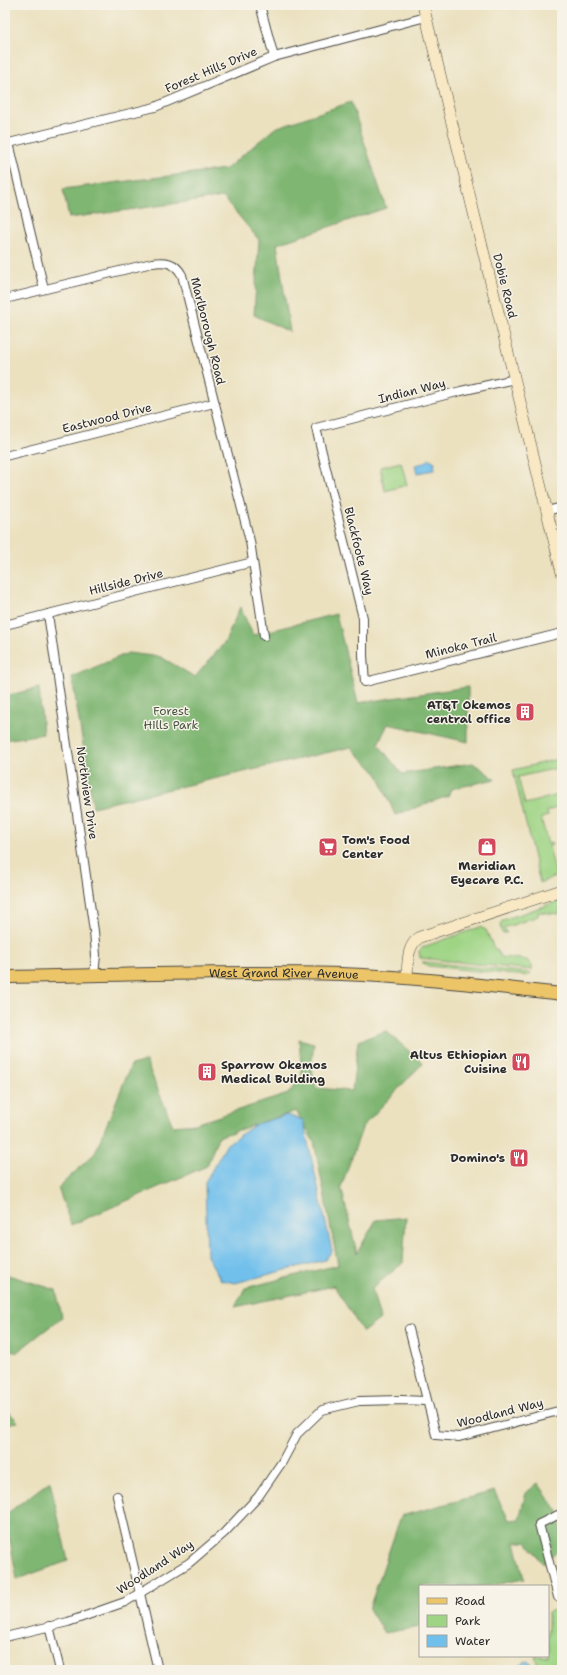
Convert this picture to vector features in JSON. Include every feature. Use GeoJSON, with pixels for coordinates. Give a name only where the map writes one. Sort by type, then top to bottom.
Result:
{"type":"FeatureCollection","features":[{"type":"Feature","properties":{"kind":"main road","name":"West Grand River Avenue"},"geometry":{"type":"LineString","coordinates":[[5,977],[223,972],[343,974],[407,978],[562,994]]}},
{"type":"Feature","properties":{"kind":"street"},"geometry":{"type":"LineString","coordinates":[[260,5],[274,57]]}},
{"type":"Feature","properties":{"kind":"street","name":"Dobie Road"},"geometry":{"type":"LineString","coordinates":[[423,5],[562,573]]}},
{"type":"Feature","properties":{"kind":"street","name":"Forest Hills Drive"},"geometry":{"type":"LineString","coordinates":[[7,144],[155,107],[274,57],[426,17]]}},
{"type":"Feature","properties":{"kind":"street"},"geometry":{"type":"LineString","coordinates":[[5,299],[44,289],[7,144]]}},
{"type":"Feature","properties":{"kind":"street","name":"Marlborough Road"},"geometry":{"type":"LineString","coordinates":[[44,289],[164,261],[176,267],[182,275],[250,541],[264,636]]}},
{"type":"Feature","properties":{"kind":"street","name":"Indian Way"},"geometry":{"type":"LineString","coordinates":[[316,428],[461,391],[515,379]]}},
{"type":"Feature","properties":{"kind":"street","name":"Eastwood Drive"},"geometry":{"type":"LineString","coordinates":[[5,456],[214,403]]}},
{"type":"Feature","properties":{"kind":"street","name":"Blackfoote Way"},"geometry":{"type":"LineString","coordinates":[[316,428],[363,618],[365,682]]}},
{"type":"Feature","properties":{"kind":"street"},"geometry":{"type":"LineString","coordinates":[[547,511],[562,507]]}},
{"type":"Feature","properties":{"kind":"street","name":"Hillside Drive"},"geometry":{"type":"LineString","coordinates":[[5,625],[253,562]]}},
{"type":"Feature","properties":{"kind":"street","name":"Northview Drive"},"geometry":{"type":"LineString","coordinates":[[48,614],[95,937],[96,955],[94,975]]}},
{"type":"Feature","properties":{"kind":"street","name":"Minoka Trail"},"geometry":{"type":"LineString","coordinates":[[365,682],[562,633]]}},
{"type":"Feature","properties":{"kind":"street"},"geometry":{"type":"LineString","coordinates":[[407,978],[411,947],[420,937],[562,890]]}},
{"type":"Feature","properties":{"kind":"street"},"geometry":{"type":"LineString","coordinates":[[409,1329],[426,1402]]}},
{"type":"Feature","properties":{"kind":"street","name":"Woodland Way"},"geometry":{"type":"LineString","coordinates":[[5,1637],[49,1626],[126,1602],[189,1563],[224,1533],[258,1497],[282,1462],[297,1434],[322,1410],[359,1401],[402,1400],[426,1402],[436,1435],[459,1437],[562,1410]]}},
{"type":"Feature","properties":{"kind":"street"},"geometry":{"type":"LineString","coordinates":[[116,1496],[158,1670]]}},
{"type":"Feature","properties":{"kind":"street"},"geometry":{"type":"LineString","coordinates":[[558,1597],[539,1524],[562,1513]]}},
{"type":"Feature","properties":{"kind":"street"},"geometry":{"type":"LineString","coordinates":[[49,1626],[60,1670]]}},
{"type":"Feature","properties":{"kind":"green space"},"geometry":{"type":"Polygon","coordinates":[[[351,102],[386,208],[277,244],[290,332],[254,315],[259,240],[223,197],[69,218],[63,189],[226,169],[275,128],[351,102]]]}},
{"type":"Feature","properties":{"kind":"green space"},"geometry":{"type":"Polygon","coordinates":[[[401,462],[407,485],[385,491],[380,467],[401,462]]]}},
{"type":"Feature","properties":{"kind":"green space","name":"Forest Hills Park"},"geometry":{"type":"Polygon","coordinates":[[[240,607],[253,635],[336,614],[358,703],[468,687],[468,742],[388,724],[378,744],[402,774],[473,763],[495,779],[451,789],[448,796],[395,815],[378,775],[351,747],[93,807],[72,677],[128,653],[161,657],[195,677],[225,642],[240,607]]]}},
{"type":"Feature","properties":{"kind":"green space"},"geometry":{"type":"Polygon","coordinates":[[[39,688],[43,734],[5,740],[5,696],[39,688]]]}},
{"type":"Feature","properties":{"kind":"green space"},"geometry":{"type":"Polygon","coordinates":[[[562,758],[562,767],[518,777],[525,804],[562,794],[562,806],[547,811],[548,816],[541,818],[548,844],[551,843],[552,845],[549,846],[556,876],[540,883],[513,770],[562,758]]]}},
{"type":"Feature","properties":{"kind":"green space"},"geometry":{"type":"Polygon","coordinates":[[[562,900],[562,908],[560,908],[559,914],[538,912],[538,916],[504,928],[507,933],[502,933],[500,925],[503,920],[562,900]]]}},
{"type":"Feature","properties":{"kind":"green space"},"geometry":{"type":"Polygon","coordinates":[[[480,927],[486,930],[493,946],[501,957],[527,960],[532,966],[532,970],[420,958],[419,951],[423,947],[480,927]]]}},
{"type":"Feature","properties":{"kind":"green space"},"geometry":{"type":"Polygon","coordinates":[[[422,962],[531,973],[527,976],[428,966],[422,962]]]}},
{"type":"Feature","properties":{"kind":"green space"},"geometry":{"type":"Polygon","coordinates":[[[386,1031],[423,1063],[363,1126],[341,1187],[357,1253],[376,1220],[406,1217],[403,1263],[372,1288],[380,1319],[363,1332],[334,1286],[235,1307],[245,1288],[338,1265],[314,1142],[296,1111],[218,1137],[207,1166],[71,1225],[58,1188],[95,1153],[131,1065],[146,1061],[173,1126],[195,1124],[288,1094],[302,1076],[299,1039],[314,1043],[311,1067],[316,1088],[352,1091],[358,1041],[386,1031]]]}},
{"type":"Feature","properties":{"kind":"green space"},"geometry":{"type":"Polygon","coordinates":[[[5,1274],[56,1290],[62,1317],[16,1353],[5,1344],[5,1274]]]}},
{"type":"Feature","properties":{"kind":"green space"},"geometry":{"type":"Polygon","coordinates":[[[5,1407],[18,1422],[5,1424],[5,1407]]]}},
{"type":"Feature","properties":{"kind":"green space"},"geometry":{"type":"Polygon","coordinates":[[[50,1481],[68,1561],[17,1579],[5,1515],[50,1481]]]}},
{"type":"Feature","properties":{"kind":"green space"},"geometry":{"type":"Polygon","coordinates":[[[538,1483],[560,1514],[561,1547],[543,1564],[527,1542],[515,1542],[524,1579],[494,1585],[419,1585],[419,1627],[384,1633],[369,1609],[401,1516],[494,1491],[509,1520],[519,1519],[526,1493],[538,1483]]]}},
{"type":"Feature","properties":{"kind":"green space"},"geometry":{"type":"Polygon","coordinates":[[[562,1608],[562,1670],[539,1670],[535,1657],[549,1657],[549,1612],[562,1608]]]}},
{"type":"Feature","properties":{"kind":"water"},"geometry":{"type":"Polygon","coordinates":[[[430,459],[435,462],[434,470],[417,473],[415,465],[424,463],[430,459]]]}},
{"type":"Feature","properties":{"kind":"water"},"geometry":{"type":"Polygon","coordinates":[[[287,1115],[303,1120],[332,1251],[325,1260],[235,1283],[221,1280],[207,1256],[205,1182],[227,1144],[256,1124],[287,1115]]]}},
{"type":"Feature","properties":{"kind":"water"},"geometry":{"type":"Polygon","coordinates":[[[526,1661],[529,1662],[534,1670],[518,1670],[518,1665],[526,1661]]]}},
{"type":"Feature","properties":{"kind":"place","name":"AT&T Okemos central office"},"geometry":{"type":"Point","coordinates":[525,712]}},
{"type":"Feature","properties":{"kind":"place","name":"Tom's Food Center"},"geometry":{"type":"Point","coordinates":[328,847]}},
{"type":"Feature","properties":{"kind":"place","name":"Meridian Eyecare P.C."},"geometry":{"type":"Point","coordinates":[487,847]}},
{"type":"Feature","properties":{"kind":"place","name":"Altus Ethiopian Cuisine"},"geometry":{"type":"Point","coordinates":[521,1062]}},
{"type":"Feature","properties":{"kind":"place","name":"Sparrow Okemos Medical Building"},"geometry":{"type":"Point","coordinates":[207,1072]}},
{"type":"Feature","properties":{"kind":"place","name":"Domino's"},"geometry":{"type":"Point","coordinates":[519,1158]}}]}
